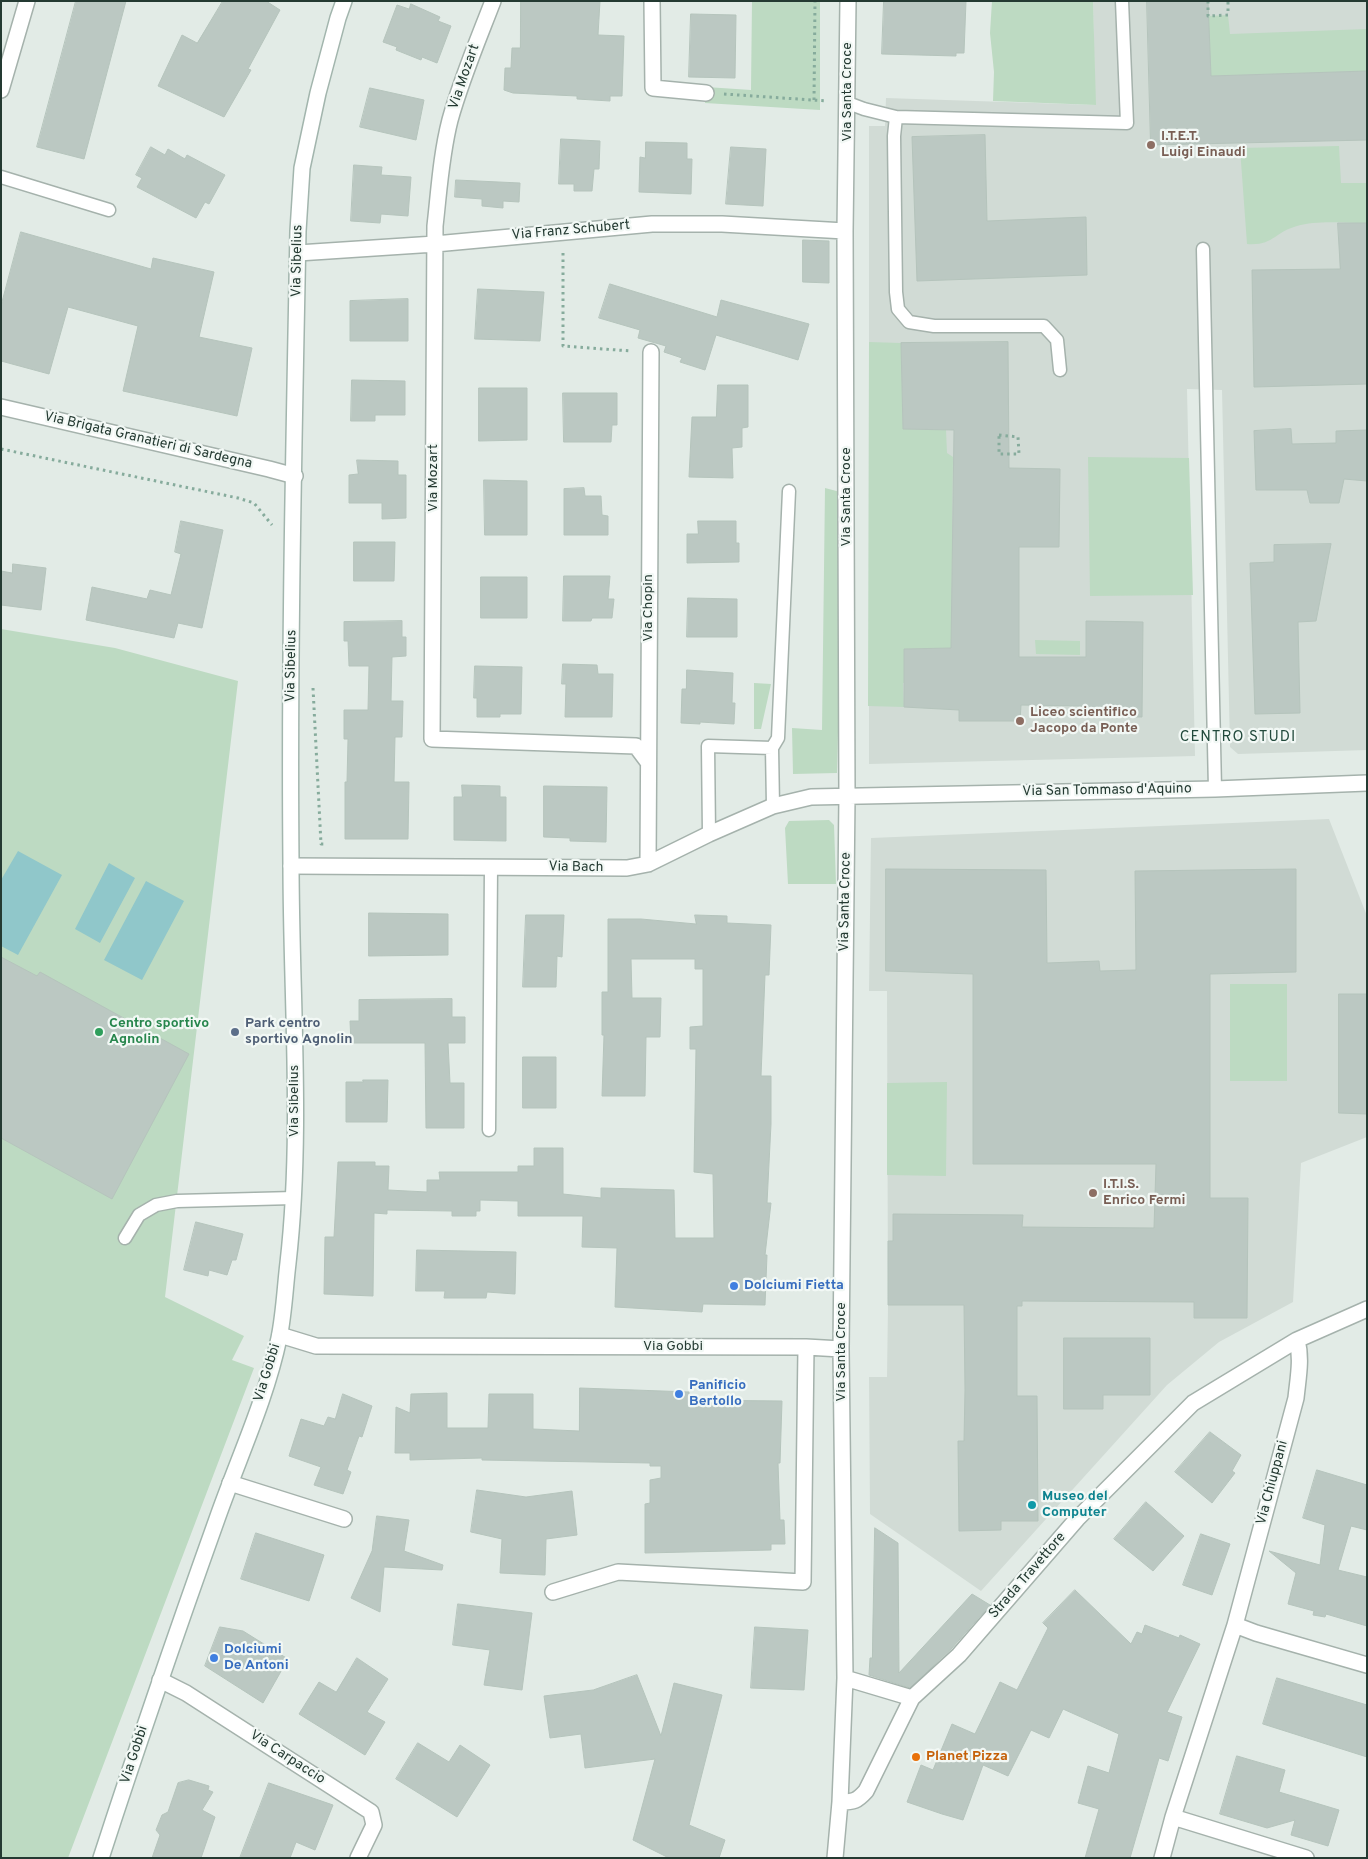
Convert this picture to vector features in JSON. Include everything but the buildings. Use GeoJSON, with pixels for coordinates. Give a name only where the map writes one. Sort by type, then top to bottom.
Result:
{"type":"FeatureCollection","features":[{"type":"Feature","properties":{"kind":"street"},"geometry":{"type":"LineString","coordinates":[[1,90],[27,1]]}},
{"type":"Feature","properties":{"kind":"street","name":"Via Sibelius"},"geometry":{"type":"LineString","coordinates":[[280,1335],[294,1198],[295,1075],[290,866],[291,681],[298,253],[302,168],[318,93],[344,1]]}},
{"type":"Feature","properties":{"kind":"street","name":"Via Mozart"},"geometry":{"type":"LineString","coordinates":[[494,1],[450,120],[435,226],[432,739],[636,746],[648,762]]}},
{"type":"Feature","properties":{"kind":"street"},"geometry":{"type":"LineString","coordinates":[[652,1],[653,88],[706,93]]}},
{"type":"Feature","properties":{"kind":"street","name":"Via Santa Croce"},"geometry":{"type":"LineString","coordinates":[[835,1858],[840,1802],[845,1678],[841,1349],[847,796],[846,231],[848,1]]}},
{"type":"Feature","properties":{"kind":"street","name":"Via Franz Schubert"},"geometry":{"type":"LineString","coordinates":[[298,253],[435,244],[652,224],[714,224],[846,231]]}},
{"type":"Feature","properties":{"kind":"street","name":"Via Chopin"},"geometry":{"type":"LineString","coordinates":[[648,864],[651,352]]}},
{"type":"Feature","properties":{"kind":"street","name":"Via Brigata Granatieri di Sardegna"},"geometry":{"type":"LineString","coordinates":[[1,407],[295,476]]}},
{"type":"Feature","properties":{"kind":"street","name":"Via San Tommaso d'Aquino"},"geometry":{"type":"LineString","coordinates":[[847,796],[1215,789],[1367,783]]}},
{"type":"Feature","properties":{"kind":"street","name":"Via Bach"},"geometry":{"type":"LineString","coordinates":[[290,866],[627,868],[648,864],[709,834],[773,806],[811,797],[847,796]]}},
{"type":"Feature","properties":{"kind":"street","name":"Strada Travettore"},"geometry":{"type":"LineString","coordinates":[[840,1802],[853,1802],[866,1791],[912,1698],[960,1655],[1077,1519],[1193,1402],[1297,1340],[1367,1309]]}},
{"type":"Feature","properties":{"kind":"street","name":"Via Gobbi"},"geometry":{"type":"LineString","coordinates":[[101,1858],[160,1680],[266,1388],[280,1335],[316,1346],[806,1347],[841,1349]]}},
{"type":"Feature","properties":{"kind":"street","name":"Via Chiuppani"},"geometry":{"type":"LineString","coordinates":[[1162,1858],[1235,1625],[1296,1398],[1300,1366],[1300,1350],[1297,1340]]}},
{"type":"Feature","properties":{"kind":"street"},"geometry":{"type":"LineString","coordinates":[[553,1592],[618,1572],[803,1582],[806,1347]]}},
{"type":"Feature","properties":{"kind":"street"},"geometry":{"type":"LineString","coordinates":[[230,1483],[344,1519]]}},
{"type":"Feature","properties":{"kind":"street"},"geometry":{"type":"LineString","coordinates":[[1235,1625],[1256,1634],[1367,1665]]}},
{"type":"Feature","properties":{"kind":"street"},"geometry":{"type":"LineString","coordinates":[[845,1678],[912,1698]]}},
{"type":"Feature","properties":{"kind":"street","name":"Via Carpaccio"},"geometry":{"type":"LineString","coordinates":[[160,1680],[186,1693],[370,1812],[374,1825],[358,1858]]}},
{"type":"Feature","properties":{"kind":"street"},"geometry":{"type":"LineString","coordinates":[[1173,1818],[1306,1858]]}},
{"type":"Feature","properties":{"kind":"lane"},"geometry":{"type":"LineString","coordinates":[[848,103],[896,117],[1127,123],[1122,1]]}},
{"type":"Feature","properties":{"kind":"lane"},"geometry":{"type":"LineString","coordinates":[[896,117],[894,136],[896,292],[898,309],[909,322],[934,326],[1044,326],[1057,340],[1060,370]]}},
{"type":"Feature","properties":{"kind":"lane"},"geometry":{"type":"LineString","coordinates":[[1,177],[109,210]]}},
{"type":"Feature","properties":{"kind":"lane"},"geometry":{"type":"LineString","coordinates":[[1203,249],[1215,789]]}},
{"type":"Feature","properties":{"kind":"lane"},"geometry":{"type":"LineString","coordinates":[[773,806],[772,748],[778,738],[790,491]]}},
{"type":"Feature","properties":{"kind":"lane"},"geometry":{"type":"LineString","coordinates":[[709,834],[708,746],[772,748]]}},
{"type":"Feature","properties":{"kind":"lane"},"geometry":{"type":"LineString","coordinates":[[489,1130],[491,867]]}},
{"type":"Feature","properties":{"kind":"lane"},"geometry":{"type":"LineString","coordinates":[[125,1238],[139,1215],[156,1205],[177,1201],[294,1198]]}},
{"type":"Feature","properties":{"kind":"path"},"geometry":{"type":"LineString","coordinates":[[814,100],[815,1]]}},
{"type":"Feature","properties":{"kind":"path"},"geometry":{"type":"LineString","coordinates":[[1208,1],[1208,16],[1228,15],[1228,1]]}},
{"type":"Feature","properties":{"kind":"path"},"geometry":{"type":"LineString","coordinates":[[706,93],[828,101]]}},
{"type":"Feature","properties":{"kind":"path"},"geometry":{"type":"LineString","coordinates":[[563,232],[563,346],[651,352]]}},
{"type":"Feature","properties":{"kind":"path"},"geometry":{"type":"LineString","coordinates":[[999,436],[1018,436],[1019,454],[999,454],[999,436]]}},
{"type":"Feature","properties":{"kind":"path"},"geometry":{"type":"LineString","coordinates":[[1,449],[254,503],[274,528]]}},
{"type":"Feature","properties":{"kind":"path"},"geometry":{"type":"LineString","coordinates":[[291,681],[312,682],[321,844],[331,844]]}},
{"type":"Feature","properties":{"kind":"shaded area"},"geometry":{"type":"Polygon","coordinates":[[[1093,1],[1367,1],[1367,750],[1238,754],[1230,747],[1222,390],[1187,389],[1195,756],[869,764],[869,126],[885,126],[886,98],[1095,105],[1093,1]]]}},
{"type":"Feature","properties":{"kind":"shaded area","name":"I.T.I.S. Enrico Fermi"},"geometry":{"type":"Polygon","coordinates":[[[1329,819],[1367,916],[1367,1137],[1301,1163],[1293,1302],[1219,1342],[1167,1385],[981,1591],[870,1514],[869,1377],[887,1377],[888,1305],[887,991],[869,991],[871,838],[1329,819]]]}},
{"type":"Feature","properties":{"kind":"green space"},"geometry":{"type":"Polygon","coordinates":[[[752,1],[820,1],[820,110],[705,103],[706,87],[751,90],[752,1]]]}},
{"type":"Feature","properties":{"kind":"green space"},"geometry":{"type":"Polygon","coordinates":[[[992,1],[1093,1],[1096,105],[993,101],[994,72],[990,33],[992,1]]]}},
{"type":"Feature","properties":{"kind":"green space"},"geometry":{"type":"Polygon","coordinates":[[[1228,15],[1230,34],[1367,29],[1367,71],[1211,76],[1208,16],[1228,15]]]}},
{"type":"Feature","properties":{"kind":"green space"},"geometry":{"type":"Polygon","coordinates":[[[1339,146],[1341,183],[1367,183],[1367,223],[1322,222],[1305,224],[1289,229],[1269,241],[1247,244],[1240,148],[1339,146]]]}},
{"type":"Feature","properties":{"kind":"green space"},"geometry":{"type":"Polygon","coordinates":[[[869,342],[901,343],[903,429],[946,430],[947,453],[953,457],[952,544],[957,544],[957,559],[952,559],[951,648],[904,649],[904,674],[910,683],[903,683],[904,707],[868,706],[869,342]]]}},
{"type":"Feature","properties":{"kind":"green space"},"geometry":{"type":"Polygon","coordinates":[[[1088,457],[1189,458],[1193,595],[1090,596],[1088,457]]]}},
{"type":"Feature","properties":{"kind":"green space"},"geometry":{"type":"Polygon","coordinates":[[[825,488],[844,493],[837,773],[793,774],[792,728],[822,730],[825,488]]]}},
{"type":"Feature","properties":{"kind":"green space","name":"Centro sportivo Agnolin"},"geometry":{"type":"Polygon","coordinates":[[[1,629],[115,648],[238,681],[165,1297],[244,1336],[232,1360],[254,1368],[68,1858],[1,1858],[1,629]]]}},
{"type":"Feature","properties":{"kind":"green space"},"geometry":{"type":"Polygon","coordinates":[[[1035,640],[1080,641],[1080,655],[1036,654],[1035,640]]]}},
{"type":"Feature","properties":{"kind":"green space"},"geometry":{"type":"Polygon","coordinates":[[[754,683],[771,684],[761,729],[754,729],[754,683]]]}},
{"type":"Feature","properties":{"kind":"green space"},"geometry":{"type":"Polygon","coordinates":[[[829,820],[834,825],[836,884],[788,884],[785,828],[789,821],[829,820]]]}},
{"type":"Feature","properties":{"kind":"green space"},"geometry":{"type":"Polygon","coordinates":[[[1230,984],[1287,984],[1287,1081],[1230,1081],[1230,984]]]}},
{"type":"Feature","properties":{"kind":"green space"},"geometry":{"type":"Polygon","coordinates":[[[947,1082],[946,1176],[887,1175],[887,1083],[947,1082]]]}},
{"type":"Feature","properties":{"kind":"water"},"geometry":{"type":"Polygon","coordinates":[[[18,851],[62,875],[18,955],[1,946],[1,880],[18,851]]]}},
{"type":"Feature","properties":{"kind":"water"},"geometry":{"type":"Polygon","coordinates":[[[109,863],[135,878],[100,943],[75,929],[109,863]]]}},
{"type":"Feature","properties":{"kind":"water"},"geometry":{"type":"Polygon","coordinates":[[[146,881],[184,901],[142,980],[104,960],[146,881]]]}},
{"type":"Feature","properties":{"kind":"place","name":"I.T.E.T. Luigi Einaudi"},"geometry":{"type":"Point","coordinates":[1151,145]}},
{"type":"Feature","properties":{"kind":"place","name":"Liceo scientifico Jacopo da Ponte"},"geometry":{"type":"Point","coordinates":[1020,721]}},
{"type":"Feature","properties":{"kind":"place","name":"Centro sportivo Agnolin"},"geometry":{"type":"Point","coordinates":[99,1032]}},
{"type":"Feature","properties":{"kind":"place","name":"Park centro sportivo Agnolin"},"geometry":{"type":"Point","coordinates":[235,1032]}},
{"type":"Feature","properties":{"kind":"place","name":"I.T.I.S. Enrico Fermi"},"geometry":{"type":"Point","coordinates":[1093,1193]}},
{"type":"Feature","properties":{"kind":"place","name":"Dolciumi Fietta"},"geometry":{"type":"Point","coordinates":[734,1286]}},
{"type":"Feature","properties":{"kind":"place","name":"Panificio Bertollo"},"geometry":{"type":"Point","coordinates":[679,1394]}},
{"type":"Feature","properties":{"kind":"place","name":"Museo del Computer"},"geometry":{"type":"Point","coordinates":[1032,1505]}},
{"type":"Feature","properties":{"kind":"place","name":"Dolciumi De Antoni"},"geometry":{"type":"Point","coordinates":[214,1658]}},
{"type":"Feature","properties":{"kind":"place","name":"Planet Pizza"},"geometry":{"type":"Point","coordinates":[916,1757]}},
{"type":"Feature","properties":{"kind":"district","name":"CENTRO STUDI"},"geometry":{"type":"Point","coordinates":[1238,738]}}]}
